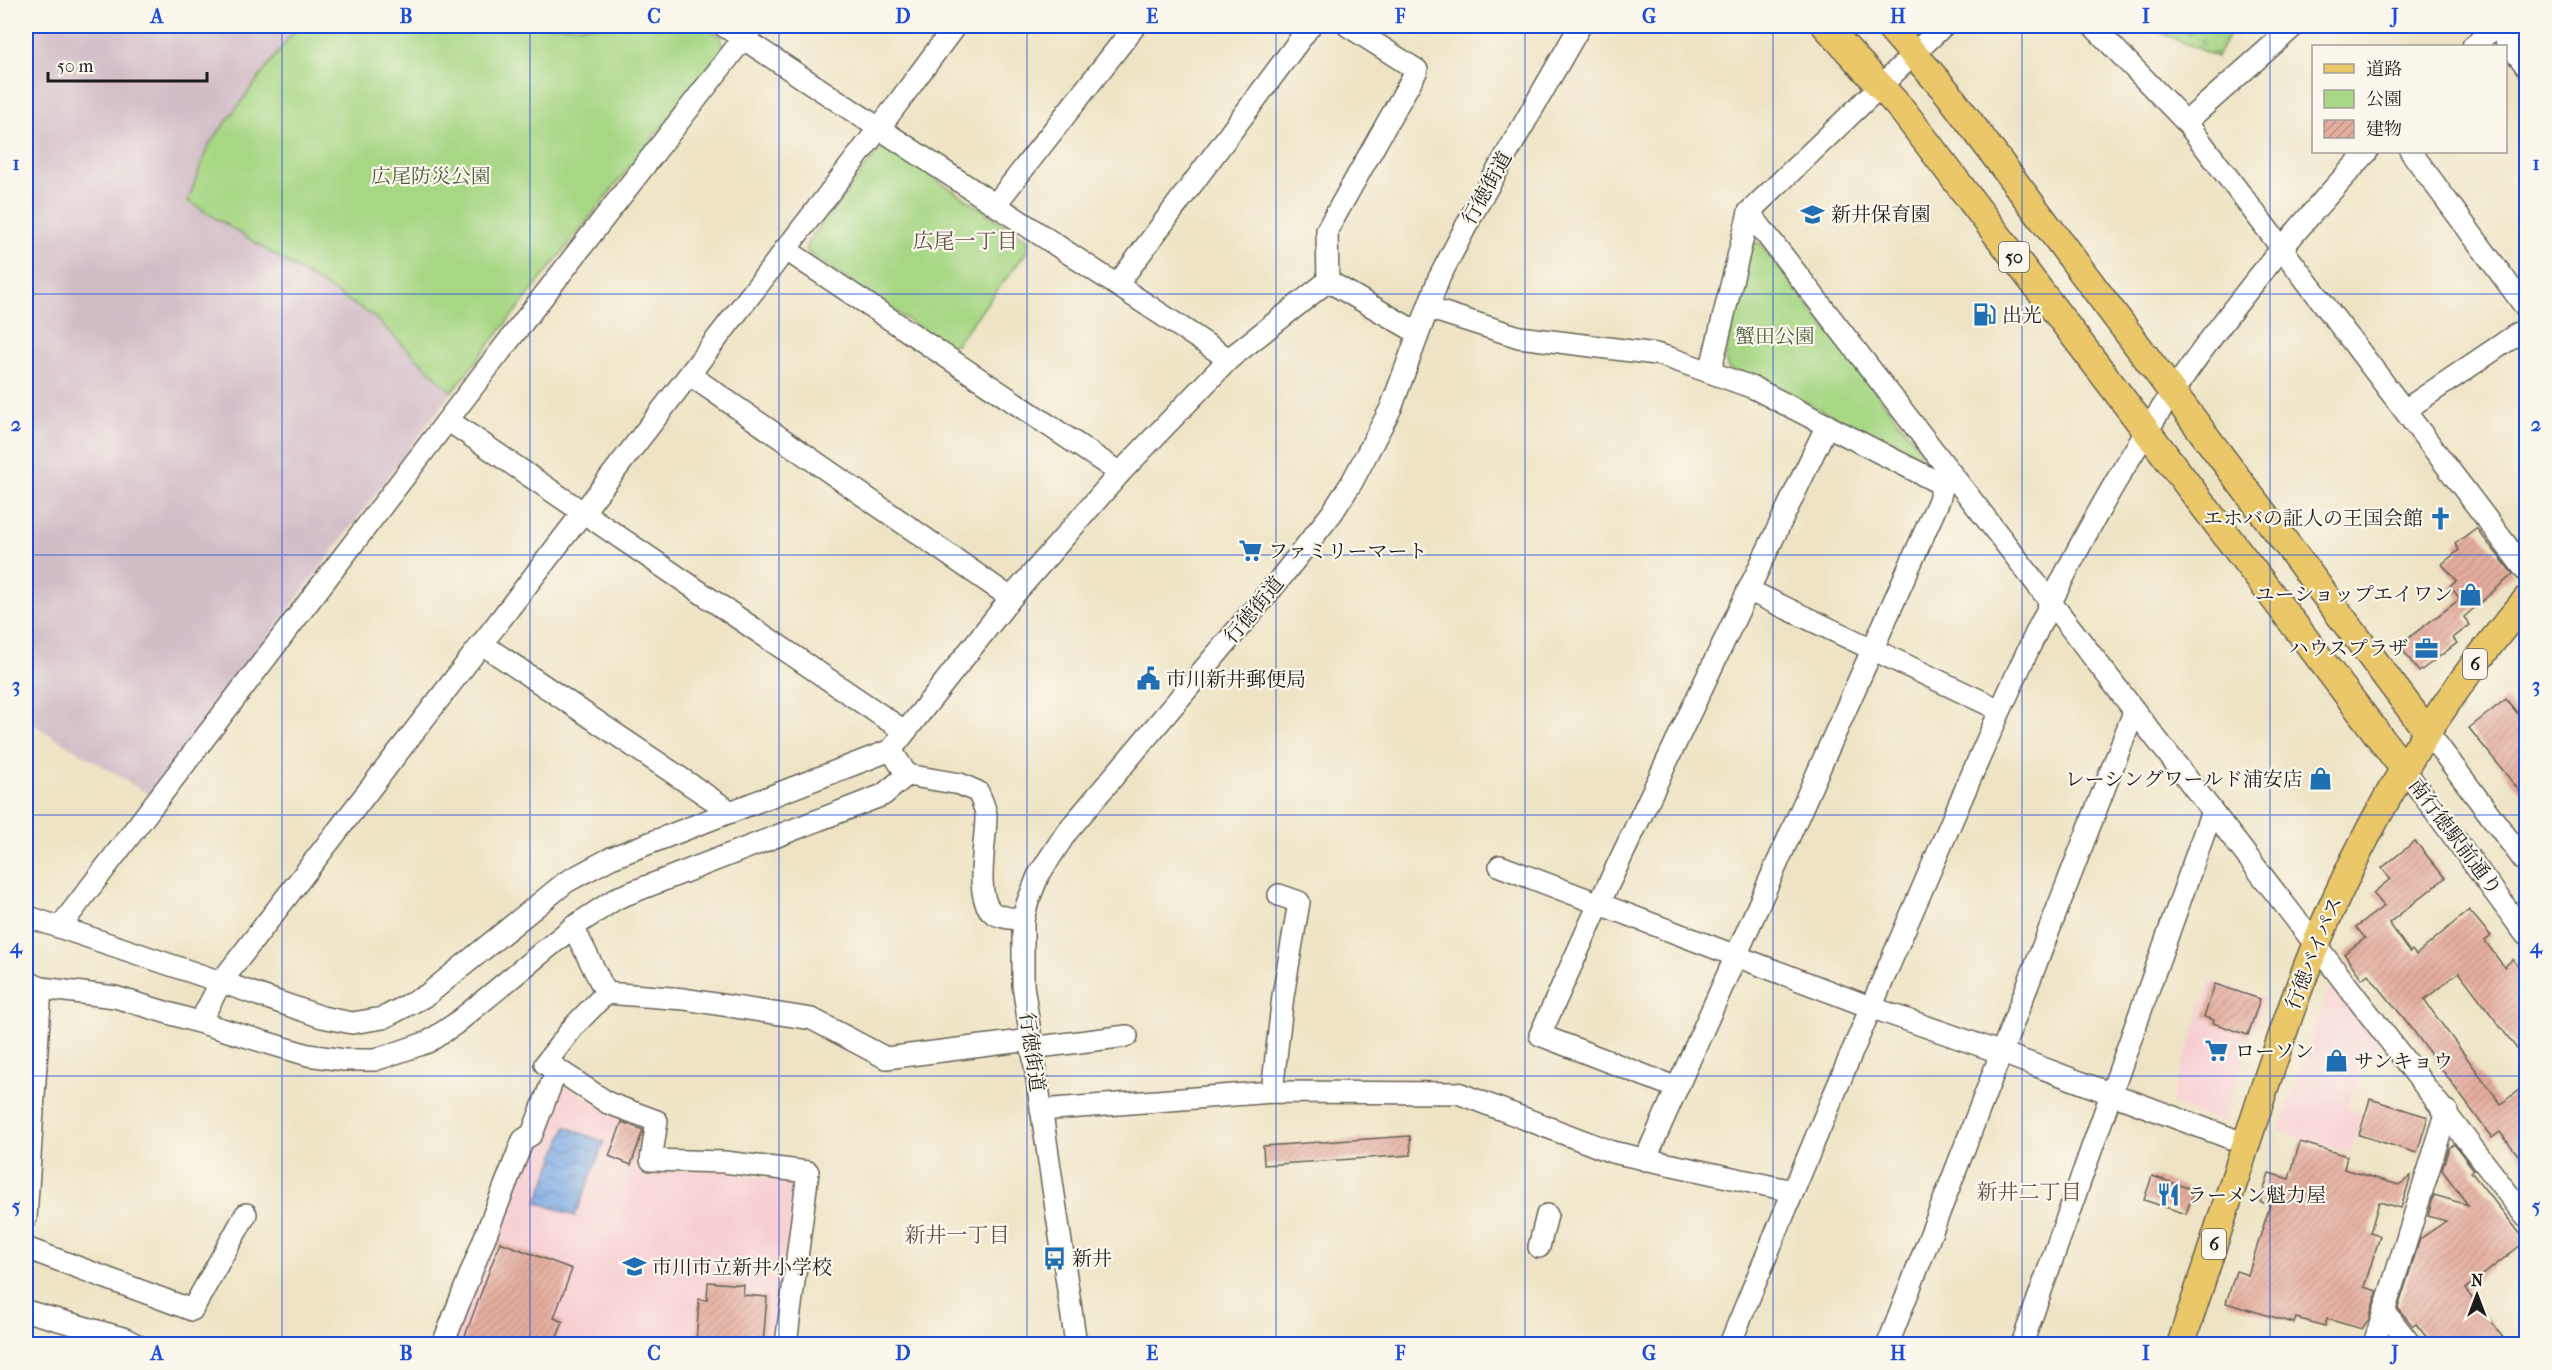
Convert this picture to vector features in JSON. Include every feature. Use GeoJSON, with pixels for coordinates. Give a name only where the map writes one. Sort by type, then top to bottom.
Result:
{"type":"FeatureCollection","features":[{"type":"Feature","properties":{"kind":"main road","name":"50"},"geometry":{"type":"LineString","coordinates":[[1826,26],[1880,84],[2404,770]]}},
{"type":"Feature","properties":{"kind":"main road","name":"50"},"geometry":{"type":"LineString","coordinates":[[1889,26],[1947,92],[2174,391],[2427,731]]}},
{"type":"Feature","properties":{"kind":"main road","name":"行徳バイパス"},"geometry":{"type":"LineString","coordinates":[[2181,1344],[2287,1021],[2338,893],[2427,731],[2472,667],[2526,600]]}},
{"type":"Feature","properties":{"kind":"street"},"geometry":{"type":"LineString","coordinates":[[724,26],[748,32],[880,128],[1229,359]]}},
{"type":"Feature","properties":{"kind":"street"},"geometry":{"type":"LineString","coordinates":[[200,1022],[221,982],[880,128],[955,26]]}},
{"type":"Feature","properties":{"kind":"street"},"geometry":{"type":"LineString","coordinates":[[995,205],[1135,26]]}},
{"type":"Feature","properties":{"kind":"street"},"geometry":{"type":"LineString","coordinates":[[1117,285],[1310,26]]}},
{"type":"Feature","properties":{"kind":"street"},"geometry":{"type":"LineString","coordinates":[[1328,281],[1327,230],[1417,70],[1348,26]]}},
{"type":"Feature","properties":{"kind":"street","name":"行徳街道"},"geometry":{"type":"LineString","coordinates":[[1076,1344],[1023,985],[1023,920],[1038,876],[1066,832],[1251,614],[1332,513],[1368,455],[1391,408],[1439,278],[1474,211],[1580,26]]}},
{"type":"Feature","properties":{"kind":"street"},"geometry":{"type":"LineString","coordinates":[[1710,372],[1749,212],[1943,26]]}},
{"type":"Feature","properties":{"kind":"street"},"geometry":{"type":"LineString","coordinates":[[2092,26],[2186,122],[2526,571]]}},
{"type":"Feature","properties":{"kind":"street"},"geometry":{"type":"LineString","coordinates":[[2186,122],[2294,26]]}},
{"type":"Feature","properties":{"kind":"street"},"geometry":{"type":"LineString","coordinates":[[2474,45],[2496,26],[2526,66]]}},
{"type":"Feature","properties":{"kind":"street"},"geometry":{"type":"LineString","coordinates":[[60,927],[748,32]]}},
{"type":"Feature","properties":{"kind":"street"},"geometry":{"type":"LineString","coordinates":[[1730,1344],[1870,1007],[2000,710],[2050,602],[2087,531],[2174,391],[2282,248],[2366,153]]}},
{"type":"Feature","properties":{"kind":"street"},"geometry":{"type":"LineString","coordinates":[[2412,153],[2526,308]]}},
{"type":"Feature","properties":{"kind":"street"},"geometry":{"type":"LineString","coordinates":[[1749,212],[1948,481],[2050,602],[2315,946],[2447,1111],[2526,1217]]}},
{"type":"Feature","properties":{"kind":"street"},"geometry":{"type":"LineString","coordinates":[[785,249],[1120,473]]}},
{"type":"Feature","properties":{"kind":"street"},"geometry":{"type":"LineString","coordinates":[[1328,281],[1418,333]]}},
{"type":"Feature","properties":{"kind":"street"},"geometry":{"type":"LineString","coordinates":[[26,916],[322,1017],[352,1023],[383,1018],[427,995],[566,882],[611,858],[891,750],[1011,598],[1120,473],[1229,359],[1328,281]]}},
{"type":"Feature","properties":{"kind":"street"},"geometry":{"type":"LineString","coordinates":[[1428,308],[1519,337],[1656,354],[1754,388],[1827,425],[1948,481]]}},
{"type":"Feature","properties":{"kind":"street"},"geometry":{"type":"LineString","coordinates":[[2405,410],[2526,328]]}},
{"type":"Feature","properties":{"kind":"street"},"geometry":{"type":"LineString","coordinates":[[690,375],[1011,598]]}},
{"type":"Feature","properties":{"kind":"street"},"geometry":{"type":"LineString","coordinates":[[449,421],[904,731]]}},
{"type":"Feature","properties":{"kind":"street"},"geometry":{"type":"LineString","coordinates":[[1677,1088],[1540,1035],[1599,904],[1827,425]]}},
{"type":"Feature","properties":{"kind":"street"},"geometry":{"type":"LineString","coordinates":[[1645,1160],[1948,481]]}},
{"type":"Feature","properties":{"kind":"street"},"geometry":{"type":"LineString","coordinates":[[1748,590],[2000,710]]}},
{"type":"Feature","properties":{"kind":"street"},"geometry":{"type":"LineString","coordinates":[[482,644],[731,812]]}},
{"type":"Feature","properties":{"kind":"street"},"geometry":{"type":"LineString","coordinates":[[1888,1344],[2134,712]]}},
{"type":"Feature","properties":{"kind":"street"},"geometry":{"type":"LineString","coordinates":[[2427,731],[2526,863]]}},
{"type":"Feature","properties":{"kind":"street"},"geometry":{"type":"LineString","coordinates":[[891,750],[907,775],[960,784],[978,792],[986,811],[982,884],[985,901],[990,910],[997,915],[1023,920]]}},
{"type":"Feature","properties":{"kind":"street","name":"南行徳駅前通り"},"geometry":{"type":"LineString","coordinates":[[2404,770],[2526,935]]}},
{"type":"Feature","properties":{"kind":"street"},"geometry":{"type":"LineString","coordinates":[[26,1218],[33,984],[115,997],[308,1055],[344,1060],[375,1060],[428,1042],[455,1024],[573,927],[617,898],[882,795],[907,775]]}},
{"type":"Feature","properties":{"kind":"street"},"geometry":{"type":"LineString","coordinates":[[2022,1344],[2211,811]]}},
{"type":"Feature","properties":{"kind":"street"},"geometry":{"type":"LineString","coordinates":[[1500,866],[1870,1007],[2002,1053],[2246,1144]]}},
{"type":"Feature","properties":{"kind":"street"},"geometry":{"type":"LineString","coordinates":[[1272,1092],[1283,996],[1299,902],[1279,895]]}},
{"type":"Feature","properties":{"kind":"street"},"geometry":{"type":"LineString","coordinates":[[573,927],[606,993]]}},
{"type":"Feature","properties":{"kind":"street"},"geometry":{"type":"LineString","coordinates":[[606,993],[684,999],[812,1019],[886,1058],[1127,1036]]}},
{"type":"Feature","properties":{"kind":"street"},"geometry":{"type":"LineString","coordinates":[[606,993],[574,1026],[545,1064],[557,1069],[608,1103],[657,1121],[651,1160],[724,1162],[808,1172],[786,1344]]}},
{"type":"Feature","properties":{"kind":"street"},"geometry":{"type":"LineString","coordinates":[[443,1344],[523,1140],[532,1134],[557,1069]]}},
{"type":"Feature","properties":{"kind":"street"},"geometry":{"type":"LineString","coordinates":[[1041,1110],[1272,1092],[1458,1093],[1612,1152],[1793,1191]]}},
{"type":"Feature","properties":{"kind":"street"},"geometry":{"type":"LineString","coordinates":[[2374,1344],[2447,1111]]}},
{"type":"Feature","properties":{"kind":"street"},"geometry":{"type":"LineString","coordinates":[[26,1248],[192,1310],[246,1214]]}},
{"type":"Feature","properties":{"kind":"street"},"geometry":{"type":"LineString","coordinates":[[1539,1247],[1547,1215]]}},
{"type":"Feature","properties":{"kind":"street"},"geometry":{"type":"LineString","coordinates":[[26,1311],[123,1338],[135,1344]]}},
{"type":"Feature","properties":{"kind":"street"},"geometry":{"type":"LineString","coordinates":[[2384,1311],[2410,1344]]}},
{"type":"Feature","properties":{"kind":"shaded area"},"geometry":{"type":"Polygon","coordinates":[[[26,26],[298,26],[208,146],[188,201],[373,316],[452,392],[150,795],[26,720],[26,26]]]}},
{"type":"Feature","properties":{"kind":"shaded area","name":"ローソン"},"geometry":{"type":"Polygon","coordinates":[[[2210,981],[2264,998],[2223,1123],[2170,1103],[2210,981]]]}},
{"type":"Feature","properties":{"kind":"shaded area","name":"サンキョウ"},"geometry":{"type":"Polygon","coordinates":[[[2329,987],[2336,987],[2379,1043],[2358,1079],[2347,1108],[2363,1114],[2350,1154],[2279,1131],[2329,987]]]}},
{"type":"Feature","properties":{"kind":"shaded area","name":"市川市立新井小学校"},"geometry":{"type":"Polygon","coordinates":[[[568,1087],[607,1112],[647,1130],[642,1167],[651,1170],[718,1170],[791,1182],[796,1190],[777,1344],[451,1344],[529,1145],[541,1141],[559,1089],[568,1087]]]}},
{"type":"Feature","properties":{"kind":"green space","name":"広尾防災公園"},"geometry":{"type":"Polygon","coordinates":[[[298,26],[704,26],[721,36],[723,49],[452,392],[373,316],[188,201],[208,146],[298,26]]]}},
{"type":"Feature","properties":{"kind":"green space"},"geometry":{"type":"Polygon","coordinates":[[[2145,26],[2233,26],[2217,57],[2145,26]]]}},
{"type":"Feature","properties":{"kind":"green space"},"geometry":{"type":"Polygon","coordinates":[[[889,148],[1028,240],[1028,250],[956,344],[945,345],[807,252],[807,243],[880,149],[889,148]]]}},
{"type":"Feature","properties":{"kind":"green space","name":"蟹田公園"},"geometry":{"type":"Polygon","coordinates":[[[1760,243],[1922,451],[1915,458],[1758,378],[1728,369],[1725,357],[1750,244],[1760,243]]]}},
{"type":"Feature","properties":{"kind":"water"},"geometry":{"type":"Polygon","coordinates":[[[566,1127],[604,1142],[575,1216],[537,1202],[566,1127]]]}},
{"type":"Feature","properties":{"kind":"building"},"geometry":{"type":"Polygon","coordinates":[[[2476,528],[2513,574],[2464,617],[2470,625],[2453,638],[2457,643],[2419,672],[2399,645],[2460,599],[2450,586],[2457,581],[2442,564],[2459,550],[2455,544],[2476,528]]]}},
{"type":"Feature","properties":{"kind":"building"},"geometry":{"type":"Polygon","coordinates":[[[2506,699],[2526,724],[2526,799],[2469,728],[2506,699]]]}},
{"type":"Feature","properties":{"kind":"building"},"geometry":{"type":"Polygon","coordinates":[[[2415,841],[2445,878],[2389,923],[2410,952],[2412,950],[2416,955],[2469,910],[2491,936],[2485,941],[2504,967],[2513,959],[2526,977],[2526,1061],[2459,972],[2424,1000],[2501,1104],[2526,1084],[2526,1165],[2500,1132],[2492,1138],[2407,1022],[2368,974],[2362,979],[2344,954],[2365,938],[2356,927],[2384,906],[2373,893],[2390,879],[2382,868],[2415,841]]]}},
{"type":"Feature","properties":{"kind":"building"},"geometry":{"type":"Polygon","coordinates":[[[2215,984],[2260,999],[2248,1035],[2213,1023],[2214,1020],[2204,1017],[2215,984]]]}},
{"type":"Feature","properties":{"kind":"building"},"geometry":{"type":"Polygon","coordinates":[[[2370,1099],[2428,1117],[2417,1153],[2359,1135],[2370,1099]]]}},
{"type":"Feature","properties":{"kind":"building"},"geometry":{"type":"Polygon","coordinates":[[[622,1122],[643,1130],[631,1165],[609,1156],[622,1122]]]}},
{"type":"Feature","properties":{"kind":"building"},"geometry":{"type":"Polygon","coordinates":[[[1410,1136],[1411,1155],[1264,1165],[1263,1146],[1410,1136]]]}},
{"type":"Feature","properties":{"kind":"building"},"geometry":{"type":"Polygon","coordinates":[[[2300,1142],[2347,1156],[2344,1169],[2399,1185],[2411,1176],[2401,1208],[2379,1202],[2370,1233],[2380,1236],[2364,1287],[2377,1291],[2369,1319],[2362,1329],[2327,1319],[2325,1326],[2296,1318],[2294,1323],[2226,1303],[2236,1271],[2248,1275],[2270,1205],[2260,1202],[2269,1173],[2289,1179],[2300,1142]]]}},
{"type":"Feature","properties":{"kind":"building"},"geometry":{"type":"Polygon","coordinates":[[[2454,1144],[2474,1170],[2471,1172],[2526,1241],[2465,1289],[2508,1344],[2432,1344],[2416,1324],[2413,1326],[2398,1308],[2420,1239],[2446,1221],[2428,1216],[2434,1195],[2468,1205],[2442,1170],[2449,1148],[2454,1144]]]}},
{"type":"Feature","properties":{"kind":"building","name":"ラーメン魁力屋"},"geometry":{"type":"Polygon","coordinates":[[[2152,1176],[2194,1190],[2186,1214],[2144,1200],[2152,1176]]]}},
{"type":"Feature","properties":{"kind":"building"},"geometry":{"type":"Polygon","coordinates":[[[500,1242],[572,1269],[554,1318],[563,1322],[555,1342],[543,1338],[541,1344],[462,1344],[500,1242]]]}},
{"type":"Feature","properties":{"kind":"building"},"geometry":{"type":"Polygon","coordinates":[[[708,1282],[744,1285],[743,1295],[767,1297],[763,1344],[696,1344],[699,1299],[707,1300],[708,1282]]]}},
{"type":"Feature","properties":{"kind":"place","name":"新井保育園"},"geometry":{"type":"Point","coordinates":[1813,214]}},
{"type":"Feature","properties":{"kind":"place","name":"出光"},"geometry":{"type":"Point","coordinates":[1984,315]}},
{"type":"Feature","properties":{"kind":"place","name":"エホバの証人の王国会館"},"geometry":{"type":"Point","coordinates":[2441,518]}},
{"type":"Feature","properties":{"kind":"place","name":"ファミリーマート"},"geometry":{"type":"Point","coordinates":[1250,551]}},
{"type":"Feature","properties":{"kind":"place","name":"ユーショップエイワン"},"geometry":{"type":"Point","coordinates":[2471,594]}},
{"type":"Feature","properties":{"kind":"place","name":"ハウスプラザ"},"geometry":{"type":"Point","coordinates":[2426,648]}},
{"type":"Feature","properties":{"kind":"place","name":"市川新井郵便局"},"geometry":{"type":"Point","coordinates":[1148,679]}},
{"type":"Feature","properties":{"kind":"place","name":"レーシングワールド浦安店"},"geometry":{"type":"Point","coordinates":[2321,779]}},
{"type":"Feature","properties":{"kind":"place","name":"ローソン"},"geometry":{"type":"Point","coordinates":[2217,1051]}},
{"type":"Feature","properties":{"kind":"place","name":"サンキョウ"},"geometry":{"type":"Point","coordinates":[2336,1061]}},
{"type":"Feature","properties":{"kind":"place","name":"ラーメン魁力屋"},"geometry":{"type":"Point","coordinates":[2169,1195]}},
{"type":"Feature","properties":{"kind":"place","name":"新井"},"geometry":{"type":"Point","coordinates":[1054,1258]}},
{"type":"Feature","properties":{"kind":"place","name":"市川市立新井小学校"},"geometry":{"type":"Point","coordinates":[634,1267]}},
{"type":"Feature","properties":{"kind":"district","name":"広尾一丁目"},"geometry":{"type":"Point","coordinates":[965,241]}},
{"type":"Feature","properties":{"kind":"district","name":"新井二丁目"},"geometry":{"type":"Point","coordinates":[2029,1192]}},
{"type":"Feature","properties":{"kind":"district","name":"新井一丁目"},"geometry":{"type":"Point","coordinates":[957,1235]}}]}
